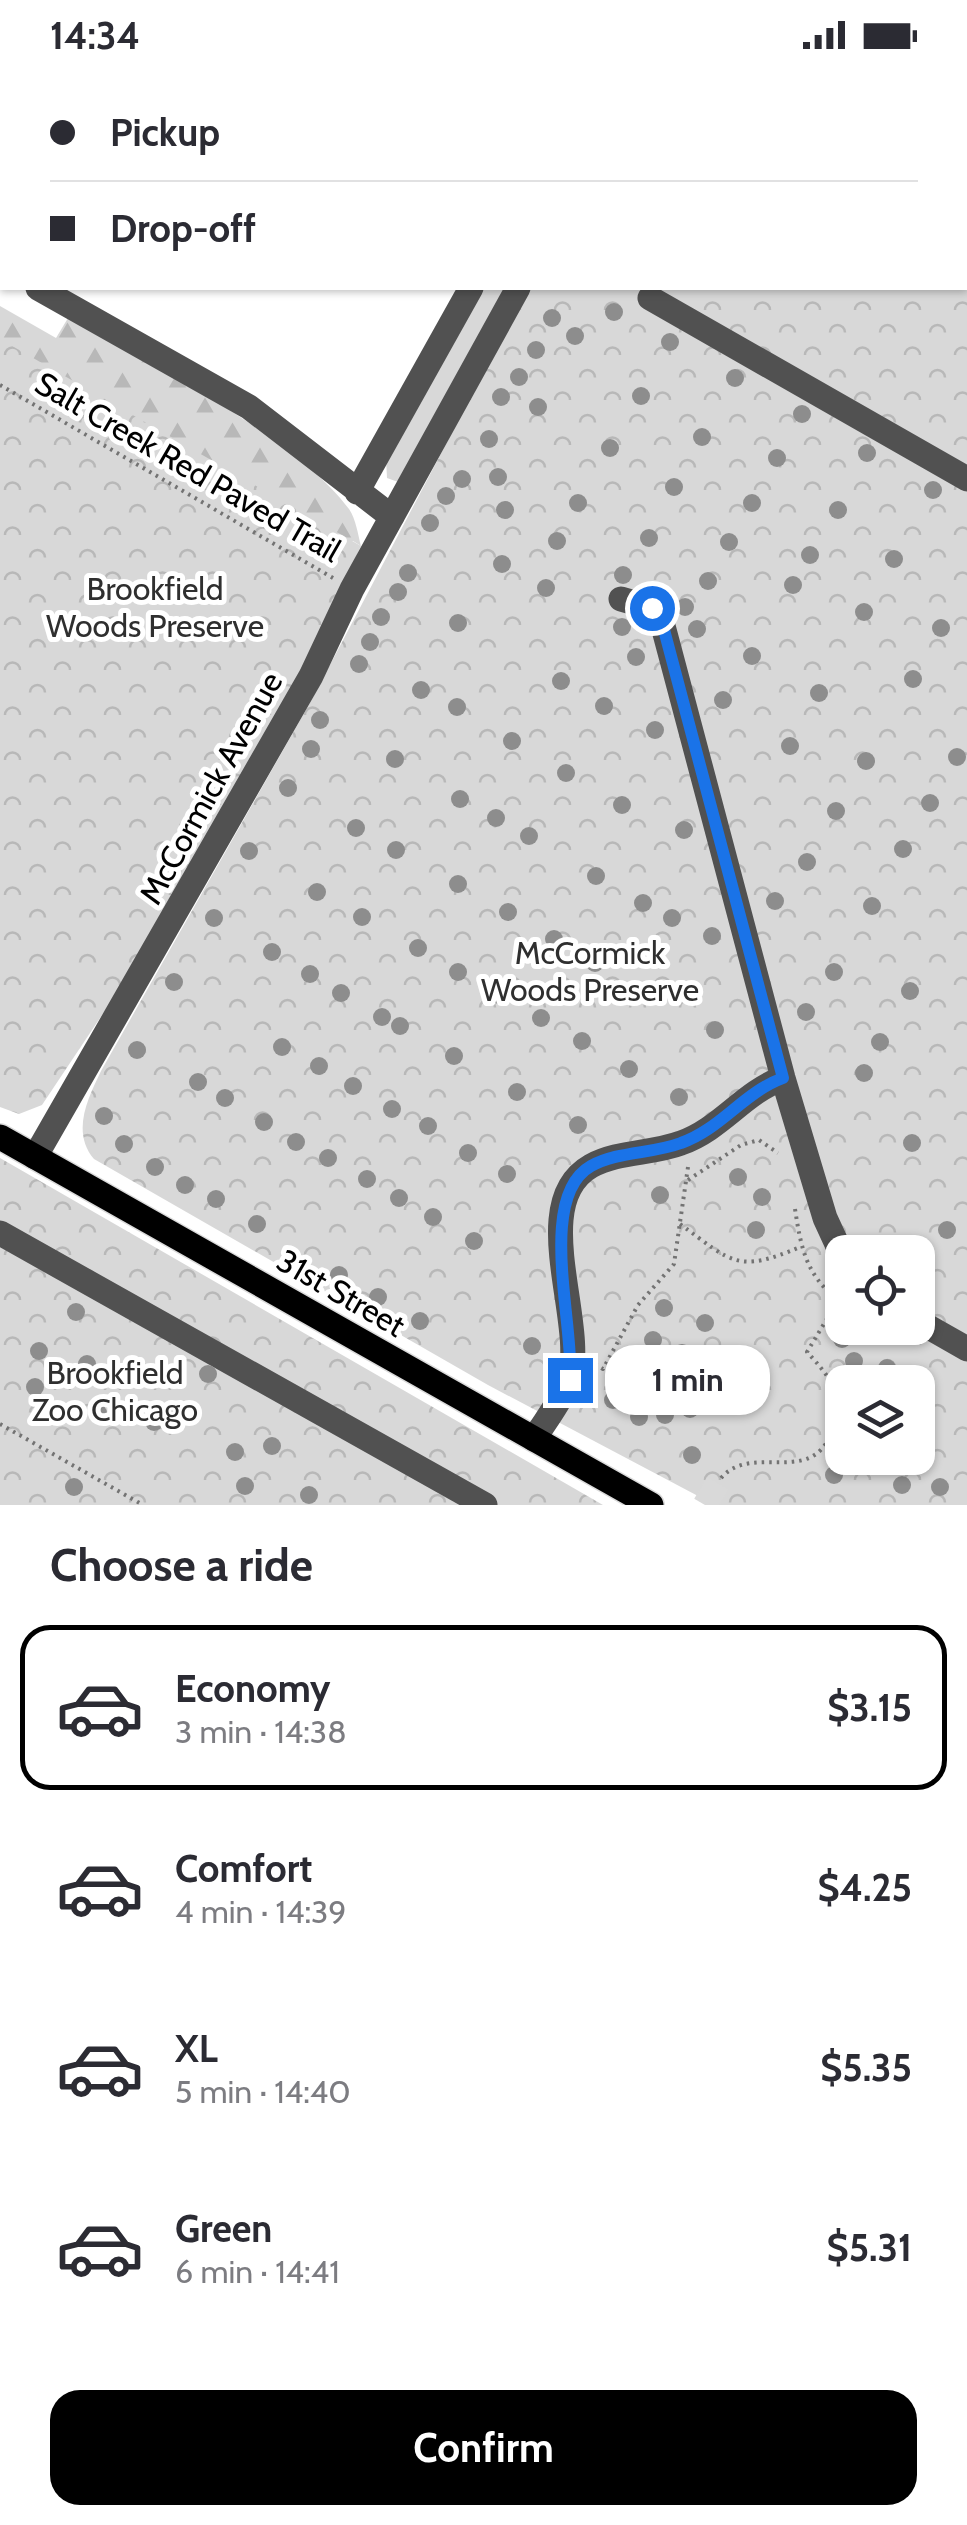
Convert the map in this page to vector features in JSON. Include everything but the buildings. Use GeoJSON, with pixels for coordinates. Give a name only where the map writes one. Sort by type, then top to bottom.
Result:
{"type":"FeatureCollection","features":[{"type":"Feature","properties":{"kind":"main road","name":"31st Street"},"geometry":{"type":"LineString","coordinates":[[0,1137],[650,1505]]}},
{"type":"Feature","properties":{"kind":"street"},"geometry":{"type":"LineString","coordinates":[[42,290],[249,406],[392,517]]}},
{"type":"Feature","properties":{"kind":"street"},"geometry":{"type":"LineString","coordinates":[[358,492],[470,290]]}},
{"type":"Feature","properties":{"kind":"street","name":"McCormick Avenue"},"geometry":{"type":"LineString","coordinates":[[36,1157],[311,676],[352,590],[517,290]]}},
{"type":"Feature","properties":{"kind":"street"},"geometry":{"type":"LineString","coordinates":[[650,298],[967,479]]}},
{"type":"Feature","properties":{"kind":"street"},"geometry":{"type":"LineString","coordinates":[[621,599],[652,608],[663,626],[783,1078],[833,1235]]}},
{"type":"Feature","properties":{"kind":"street"},"geometry":{"type":"LineString","coordinates":[[534,1440],[570,1380],[573,1350],[561,1252],[562,1214],[571,1191],[589,1167],[681,1143],[720,1123],[756,1088],[783,1078]]}},
{"type":"Feature","properties":{"kind":"street"},"geometry":{"type":"LineString","coordinates":[[0,1233],[485,1505]]}},
{"type":"Feature","properties":{"kind":"street"},"geometry":{"type":"LineString","coordinates":[[935,1331],[967,1349]]}},
{"type":"Feature","properties":{"kind":"path","name":"Salt Creek Red Paved Trail"},"geometry":{"type":"LineString","coordinates":[[0,385],[352,590]]}},
{"type":"Feature","properties":{"kind":"path"},"geometry":{"type":"LineString","coordinates":[[688,1180],[741,1145],[759,1140],[783,1158]]}},
{"type":"Feature","properties":{"kind":"path"},"geometry":{"type":"LineString","coordinates":[[573,1350],[603,1369],[638,1304],[674,1264],[688,1180],[681,1143]]}},
{"type":"Feature","properties":{"kind":"path"},"geometry":{"type":"LineString","coordinates":[[792,1194],[800,1247],[816,1283],[825,1290]]}},
{"type":"Feature","properties":{"kind":"path"},"geometry":{"type":"LineString","coordinates":[[680,1224],[731,1261],[762,1264],[800,1247]]}},
{"type":"Feature","properties":{"kind":"path"},"geometry":{"type":"LineString","coordinates":[[721,1478],[731,1466],[749,1461],[786,1465],[806,1460],[824,1445],[838,1406],[833,1381],[807,1352],[825,1322]]}},
{"type":"Feature","properties":{"kind":"path"},"geometry":{"type":"LineString","coordinates":[[0,1424],[142,1505]]}},
{"type":"Feature","properties":{"kind":"green space"},"geometry":{"type":"Polygon","coordinates":[[[482,290],[504,290],[398,482],[387,478],[386,458],[482,290]]]}},
{"type":"Feature","properties":{"kind":"green space","name":"McCormick Woods Preserve"},"geometry":{"type":"Polygon","coordinates":[[[527,290],[967,290],[967,1505],[715,1505],[488,1385],[94,1159],[87,1149],[83,1126],[101,1071],[311,701],[527,290]]]}},
{"type":"Feature","properties":{"kind":"green space"},"geometry":{"type":"Polygon","coordinates":[[[0,306],[56,338],[68,318],[257,428],[324,481],[349,509],[361,546],[353,541],[330,542],[0,355],[0,306]]]}},
{"type":"Feature","properties":{"kind":"green space","name":"Brookfield Woods Preserve"},"geometry":{"type":"Polygon","coordinates":[[[0,339],[361,546],[305,664],[140,958],[42,1105],[19,1114],[0,1107],[0,339]]]}},
{"type":"Feature","properties":{"kind":"green space","name":"Brookfield Zoo Chicago"},"geometry":{"type":"Polygon","coordinates":[[[0,1158],[603,1505],[0,1505],[0,1158]]]}},
{"type":"Feature","properties":{"kind":"tunnel"},"geometry":{"type":"LineString","coordinates":[[705,1505],[721,1478]]}},
{"type":"Feature","properties":{"kind":"route"},"geometry":{"type":"LineString","coordinates":[[570,1380],[573,1350],[561,1252],[562,1214],[580,1175],[607,1160],[681,1143],[720,1123],[756,1088],[783,1078],[663,626],[652,608]]}}]}
